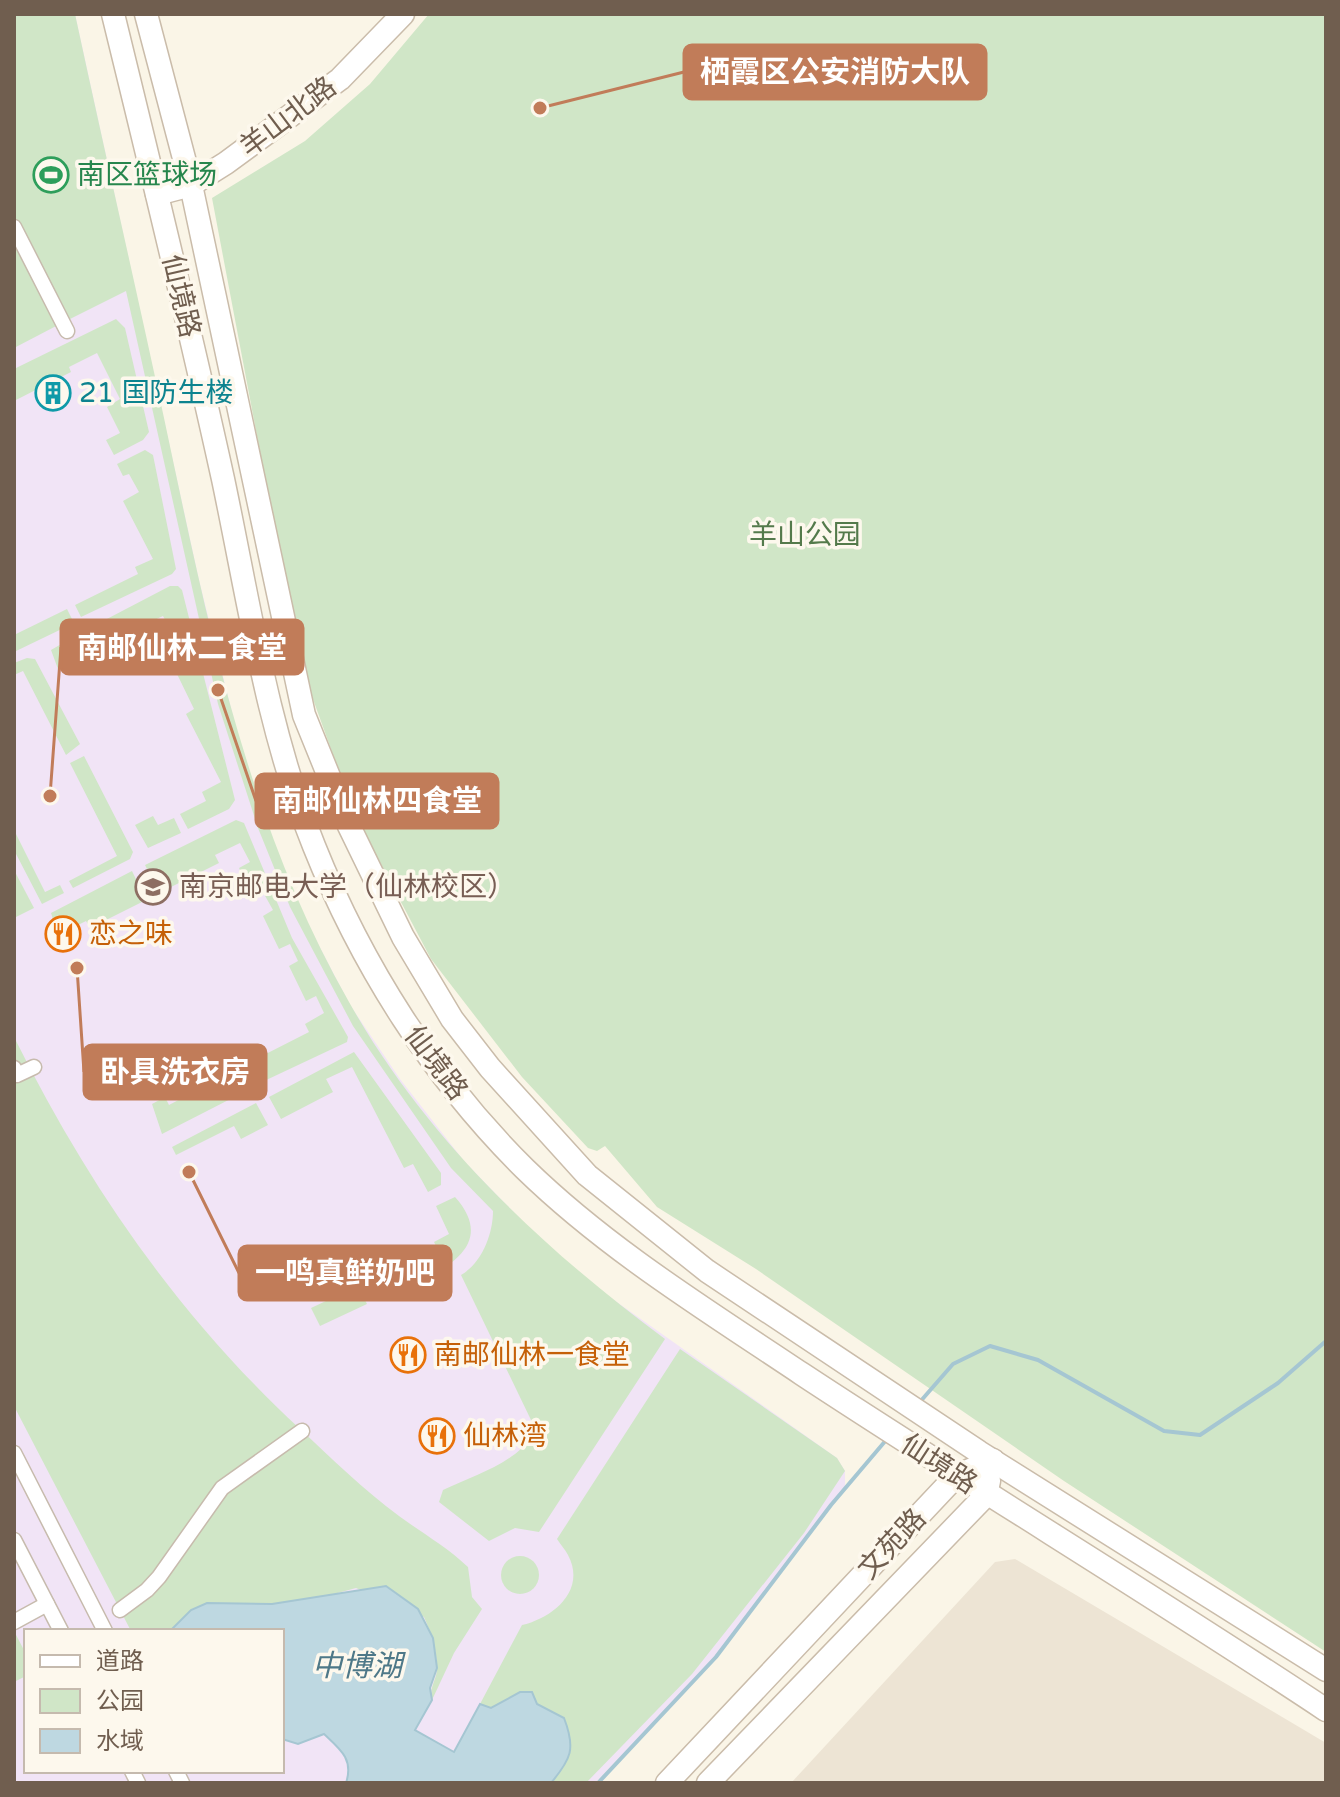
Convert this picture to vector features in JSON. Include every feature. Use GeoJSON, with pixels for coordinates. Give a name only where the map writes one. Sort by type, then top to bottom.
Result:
{"type":"FeatureCollection","features":[{"type":"Feature","properties":{"kind":"main road","name":"仙境路"},"geometry":{"type":"LineString","coordinates":[[113,14],[157,194],[272,714],[289,776],[314,846],[342,907],[401,1016],[462,1100],[527,1170],[597,1229],[696,1303],[956,1476],[1326,1710]]}},
{"type":"Feature","properties":{"kind":"main road","name":"仙境路"},"geometry":{"type":"LineString","coordinates":[[146,14],[191,185],[304,715],[349,826],[403,937],[452,1019],[490,1068],[587,1175],[707,1271],[892,1395],[1326,1670]]}},
{"type":"Feature","properties":{"kind":"main road","name":"羊山北路"},"geometry":{"type":"LineString","coordinates":[[157,194],[191,185],[340,79],[403,14]]}},
{"type":"Feature","properties":{"kind":"main road","name":"文苑路"},"geometry":{"type":"LineString","coordinates":[[667,1783],[956,1476],[993,1460]]}},
{"type":"Feature","properties":{"kind":"main road"},"geometry":{"type":"LineString","coordinates":[[986,1495],[993,1460]]}},
{"type":"Feature","properties":{"kind":"main road","name":"文苑路"},"geometry":{"type":"LineString","coordinates":[[708,1783],[986,1495]]}},
{"type":"Feature","properties":{"kind":"street"},"geometry":{"type":"LineString","coordinates":[[14,227],[67,331]]}},
{"type":"Feature","properties":{"kind":"street"},"geometry":{"type":"LineString","coordinates":[[14,1068],[17,1075],[34,1067]]}},
{"type":"Feature","properties":{"kind":"street"},"geometry":{"type":"LineString","coordinates":[[120,1610],[159,1577],[222,1488],[302,1431]]}},
{"type":"Feature","properties":{"kind":"street"},"geometry":{"type":"LineString","coordinates":[[14,1453],[104,1629]]}},
{"type":"Feature","properties":{"kind":"street"},"geometry":{"type":"LineString","coordinates":[[14,1540],[60,1629]]}},
{"type":"Feature","properties":{"kind":"street"},"geometry":{"type":"LineString","coordinates":[[14,1622],[47,1604]]}},
{"type":"Feature","properties":{"kind":"shaded area","name":"南京邮电大学（仙林校区）"},"geometry":{"type":"Polygon","coordinates":[[[14,14],[75,14],[199,580],[236,728],[257,803],[278,857],[304,917],[350,1005],[400,1079],[464,1161],[530,1229],[590,1283],[837,1458],[845,1471],[845,1488],[716,1657],[595,1783],[14,1783],[14,14]]]}},
{"type":"Feature","properties":{"kind":"shaded area"},"geometry":{"type":"Polygon","coordinates":[[[1015,1559],[1326,1743],[1326,1783],[791,1783],[995,1562],[1015,1559]]]}},
{"type":"Feature","properties":{"kind":"green space"},"geometry":{"type":"Polygon","coordinates":[[[14,14],[75,14],[214,644],[257,791],[313,933],[349,1002],[380,1052],[413,1100],[450,1145],[489,1187],[574,1267],[665,1339],[539,1532],[515,1528],[489,1541],[439,1502],[443,1490],[505,1461],[534,1434],[531,1420],[461,1275],[475,1263],[485,1247],[493,1211],[451,1168],[353,1026],[290,907],[258,828],[218,704],[126,291],[66,321],[14,217],[14,14]]]}},
{"type":"Feature","properties":{"kind":"green space","name":"羊山公园"},"geometry":{"type":"Polygon","coordinates":[[[429,14],[1326,14],[1326,1652],[1064,1481],[756,1269],[657,1207],[605,1146],[597,1151],[588,1148],[522,1077],[431,959],[354,813],[300,663],[212,198],[305,141],[370,84],[429,14]]]}},
{"type":"Feature","properties":{"kind":"green space"},"geometry":{"type":"Polygon","coordinates":[[[14,233],[60,324],[14,348],[14,233]]]}},
{"type":"Feature","properties":{"kind":"green space"},"geometry":{"type":"Polygon","coordinates":[[[116,319],[125,328],[149,432],[143,440],[114,455],[106,440],[120,433],[107,407],[120,399],[97,353],[69,367],[71,372],[14,401],[14,369],[116,319]]]}},
{"type":"Feature","properties":{"kind":"green space"},"geometry":{"type":"Polygon","coordinates":[[[145,450],[153,455],[176,569],[172,574],[81,617],[75,605],[138,574],[135,567],[153,559],[123,501],[139,492],[129,474],[123,476],[117,464],[145,450]]]}},
{"type":"Feature","properties":{"kind":"green space"},"geometry":{"type":"Polygon","coordinates":[[[170,586],[178,586],[182,590],[235,800],[229,809],[188,829],[180,814],[206,801],[202,792],[221,782],[186,714],[194,709],[162,643],[174,637],[163,616],[131,631],[134,639],[117,647],[103,621],[170,586]]]}},
{"type":"Feature","properties":{"kind":"green space"},"geometry":{"type":"Polygon","coordinates":[[[67,609],[72,619],[70,625],[14,652],[14,635],[67,609]]]}},
{"type":"Feature","properties":{"kind":"green space"},"geometry":{"type":"Polygon","coordinates":[[[96,624],[110,651],[96,658],[92,651],[58,669],[51,650],[96,624]]]}},
{"type":"Feature","properties":{"kind":"green space"},"geometry":{"type":"Polygon","coordinates":[[[27,658],[35,659],[80,744],[66,755],[23,671],[14,675],[14,663],[27,658]]]}},
{"type":"Feature","properties":{"kind":"green space"},"geometry":{"type":"Polygon","coordinates":[[[84,756],[133,852],[130,859],[73,888],[69,881],[117,856],[70,763],[84,756]]]}},
{"type":"Feature","properties":{"kind":"green space"},"geometry":{"type":"Polygon","coordinates":[[[153,816],[158,825],[174,818],[181,833],[148,848],[135,825],[153,816]]]}},
{"type":"Feature","properties":{"kind":"green space"},"geometry":{"type":"Polygon","coordinates":[[[236,820],[244,823],[292,938],[348,1037],[347,1042],[262,1082],[252,1061],[309,1032],[305,1024],[324,1013],[316,996],[306,1001],[289,966],[298,961],[290,944],[279,949],[263,916],[273,910],[264,894],[254,898],[239,868],[250,862],[240,843],[215,855],[219,863],[159,893],[145,865],[236,820]]]}},
{"type":"Feature","properties":{"kind":"green space"},"geometry":{"type":"Polygon","coordinates":[[[14,830],[45,892],[60,885],[64,893],[42,904],[14,850],[14,830]]]}},
{"type":"Feature","properties":{"kind":"green space"},"geometry":{"type":"Polygon","coordinates":[[[14,870],[34,908],[14,918],[14,870]]]}},
{"type":"Feature","properties":{"kind":"green space"},"geometry":{"type":"Polygon","coordinates":[[[132,871],[146,900],[90,928],[86,921],[58,935],[51,913],[132,871]]]}},
{"type":"Feature","properties":{"kind":"green space"},"geometry":{"type":"Polygon","coordinates":[[[14,1037],[42,1092],[105,1196],[138,1246],[213,1340],[348,1474],[468,1567],[472,1597],[482,1609],[454,1653],[432,1700],[437,1662],[424,1617],[356,1588],[323,1597],[272,1604],[207,1603],[191,1610],[172,1629],[130,1629],[14,1406],[14,1037]]]}},
{"type":"Feature","properties":{"kind":"green space"},"geometry":{"type":"Polygon","coordinates":[[[354,1052],[441,1173],[441,1185],[428,1192],[413,1164],[404,1168],[352,1067],[326,1079],[333,1092],[281,1119],[269,1097],[354,1052]]]}},
{"type":"Feature","properties":{"kind":"green space"},"geometry":{"type":"Polygon","coordinates":[[[239,1068],[250,1089],[162,1134],[152,1104],[165,1097],[169,1105],[239,1068]]]}},
{"type":"Feature","properties":{"kind":"green space"},"geometry":{"type":"Polygon","coordinates":[[[256,1103],[268,1125],[241,1139],[234,1126],[176,1155],[172,1147],[256,1103]]]}},
{"type":"Feature","properties":{"kind":"green space"},"geometry":{"type":"Polygon","coordinates":[[[455,1197],[468,1218],[470,1235],[463,1251],[450,1264],[431,1275],[373,1301],[364,1283],[437,1248],[434,1242],[449,1234],[436,1206],[455,1197]]]}},
{"type":"Feature","properties":{"kind":"green space"},"geometry":{"type":"Polygon","coordinates":[[[358,1286],[367,1304],[320,1326],[311,1308],[358,1286]]]}},
{"type":"Feature","properties":{"kind":"green space"},"geometry":{"type":"Polygon","coordinates":[[[680,1349],[837,1458],[845,1471],[804,1533],[692,1674],[586,1783],[551,1783],[570,1753],[570,1738],[564,1718],[537,1704],[491,1708],[480,1704],[522,1625],[555,1609],[570,1591],[573,1568],[557,1539],[680,1349]]]}},
{"type":"Feature","properties":{"kind":"green space"},"geometry":{"type":"Polygon","coordinates":[[[520,1556],[533,1562],[539,1575],[533,1588],[520,1594],[507,1588],[501,1575],[507,1562],[520,1556]]]}},
{"type":"Feature","properties":{"kind":"green space"},"geometry":{"type":"Polygon","coordinates":[[[14,1631],[24,1650],[24,1677],[14,1682],[14,1631]]]}},
{"type":"Feature","properties":{"kind":"water","name":"中博湖"},"geometry":{"type":"Polygon","coordinates":[[[386,1586],[418,1609],[433,1638],[437,1668],[430,1688],[432,1700],[415,1730],[454,1752],[480,1704],[491,1708],[520,1692],[532,1692],[537,1704],[564,1718],[570,1738],[567,1760],[551,1783],[346,1783],[347,1761],[324,1734],[298,1744],[284,1740],[284,1629],[172,1629],[191,1610],[207,1603],[272,1604],[386,1586]]]}},
{"type":"Feature","properties":{"kind":"waterway"},"geometry":{"type":"LineString","coordinates":[[919,1403],[953,1364],[990,1346],[1038,1360],[1164,1431],[1200,1435],[1278,1383],[1326,1341]]}},
{"type":"Feature","properties":{"kind":"waterway"},"geometry":{"type":"LineString","coordinates":[[598,1783],[716,1657],[831,1505],[887,1439]]}},
{"type":"Feature","properties":{"kind":"place","name":"栖霞区公安消防大队"},"geometry":{"type":"Point","coordinates":[540,108]}},
{"type":"Feature","properties":{"kind":"place","name":"南区篮球场"},"geometry":{"type":"Point","coordinates":[51,175]}},
{"type":"Feature","properties":{"kind":"place","name":"21 国防生楼"},"geometry":{"type":"Point","coordinates":[53,393]}},
{"type":"Feature","properties":{"kind":"place","name":"南邮仙林四食堂"},"geometry":{"type":"Point","coordinates":[218,690]}},
{"type":"Feature","properties":{"kind":"place","name":"南邮仙林二食堂"},"geometry":{"type":"Point","coordinates":[50,796]}},
{"type":"Feature","properties":{"kind":"place","name":"南京邮电大学（仙林校区）"},"geometry":{"type":"Point","coordinates":[153,887]}},
{"type":"Feature","properties":{"kind":"place","name":"恋之味"},"geometry":{"type":"Point","coordinates":[63,934]}},
{"type":"Feature","properties":{"kind":"place","name":"卧具洗衣房"},"geometry":{"type":"Point","coordinates":[77,968]}},
{"type":"Feature","properties":{"kind":"place","name":"一鸣真鲜奶吧"},"geometry":{"type":"Point","coordinates":[189,1172]}},
{"type":"Feature","properties":{"kind":"place","name":"南邮仙林一食堂"},"geometry":{"type":"Point","coordinates":[408,1355]}},
{"type":"Feature","properties":{"kind":"place","name":"仙林湾"},"geometry":{"type":"Point","coordinates":[437,1436]}}]}
